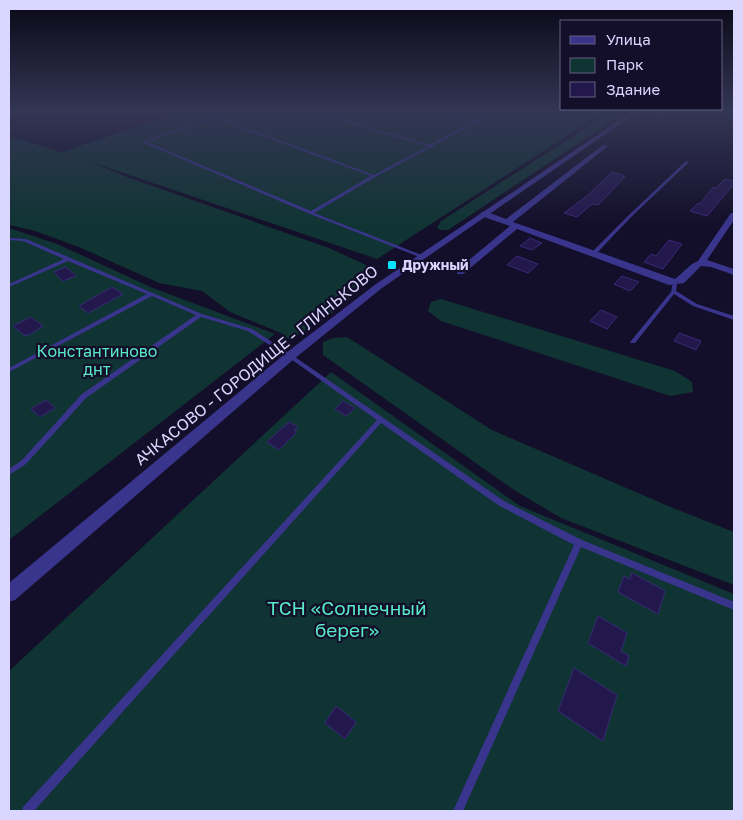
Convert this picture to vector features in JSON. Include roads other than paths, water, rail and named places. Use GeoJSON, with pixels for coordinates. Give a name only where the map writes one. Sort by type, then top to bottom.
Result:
{"type":"FeatureCollection","features":[{"type":"Feature","properties":{"kind":"street","name":"АЧКАСОВО - ГОРОДИЩЕ - ГЛИНЬКОВО"},"geometry":{"type":"LineString","coordinates":[[9,594],[290,356],[379,286],[580,149]]}},
{"type":"Feature","properties":{"kind":"street"},"geometry":{"type":"LineString","coordinates":[[460,272],[511,224],[601,149]]}},
{"type":"Feature","properties":{"kind":"street"},"geometry":{"type":"LineString","coordinates":[[484,214],[593,254],[674,288],[697,264],[703,263],[734,272]]}},
{"type":"Feature","properties":{"kind":"street"},"geometry":{"type":"LineString","coordinates":[[703,263],[702,260],[734,215]]}},
{"type":"Feature","properties":{"kind":"lane"},"geometry":{"type":"LineString","coordinates":[[161,149],[311,213],[422,256]]}},
{"type":"Feature","properties":{"kind":"lane"},"geometry":{"type":"LineString","coordinates":[[300,149],[374,176]]}},
{"type":"Feature","properties":{"kind":"lane"},"geometry":{"type":"LineString","coordinates":[[311,213],[424,149]]}},
{"type":"Feature","properties":{"kind":"lane"},"geometry":{"type":"LineString","coordinates":[[593,254],[687,162]]}},
{"type":"Feature","properties":{"kind":"lane"},"geometry":{"type":"LineString","coordinates":[[9,239],[24,240],[200,315],[250,330],[501,503],[579,543],[734,606]]}},
{"type":"Feature","properties":{"kind":"lane"},"geometry":{"type":"LineString","coordinates":[[9,286],[68,260]]}},
{"type":"Feature","properties":{"kind":"lane"},"geometry":{"type":"LineString","coordinates":[[634,342],[674,288],[695,305],[734,318]]}},
{"type":"Feature","properties":{"kind":"lane"},"geometry":{"type":"LineString","coordinates":[[9,370],[150,295]]}},
{"type":"Feature","properties":{"kind":"lane"},"geometry":{"type":"LineString","coordinates":[[9,472],[24,462],[84,396],[200,315]]}},
{"type":"Feature","properties":{"kind":"lane"},"geometry":{"type":"LineString","coordinates":[[27,811],[381,419]]}},
{"type":"Feature","properties":{"kind":"lane"},"geometry":{"type":"LineString","coordinates":[[458,811],[579,543]]}},
{"type":"Feature","properties":{"kind":"place","name":"Дружный"},"geometry":{"type":"Point","coordinates":[392,265]}},
{"type":"Feature","properties":{"kind":"park label","name":"Константиново днт"},"geometry":{"type":"Point","coordinates":[97,360]}},
{"type":"Feature","properties":{"kind":"park label","name":"ТСН «Солнечный берег»"},"geometry":{"type":"Point","coordinates":[347,619]}}]}
